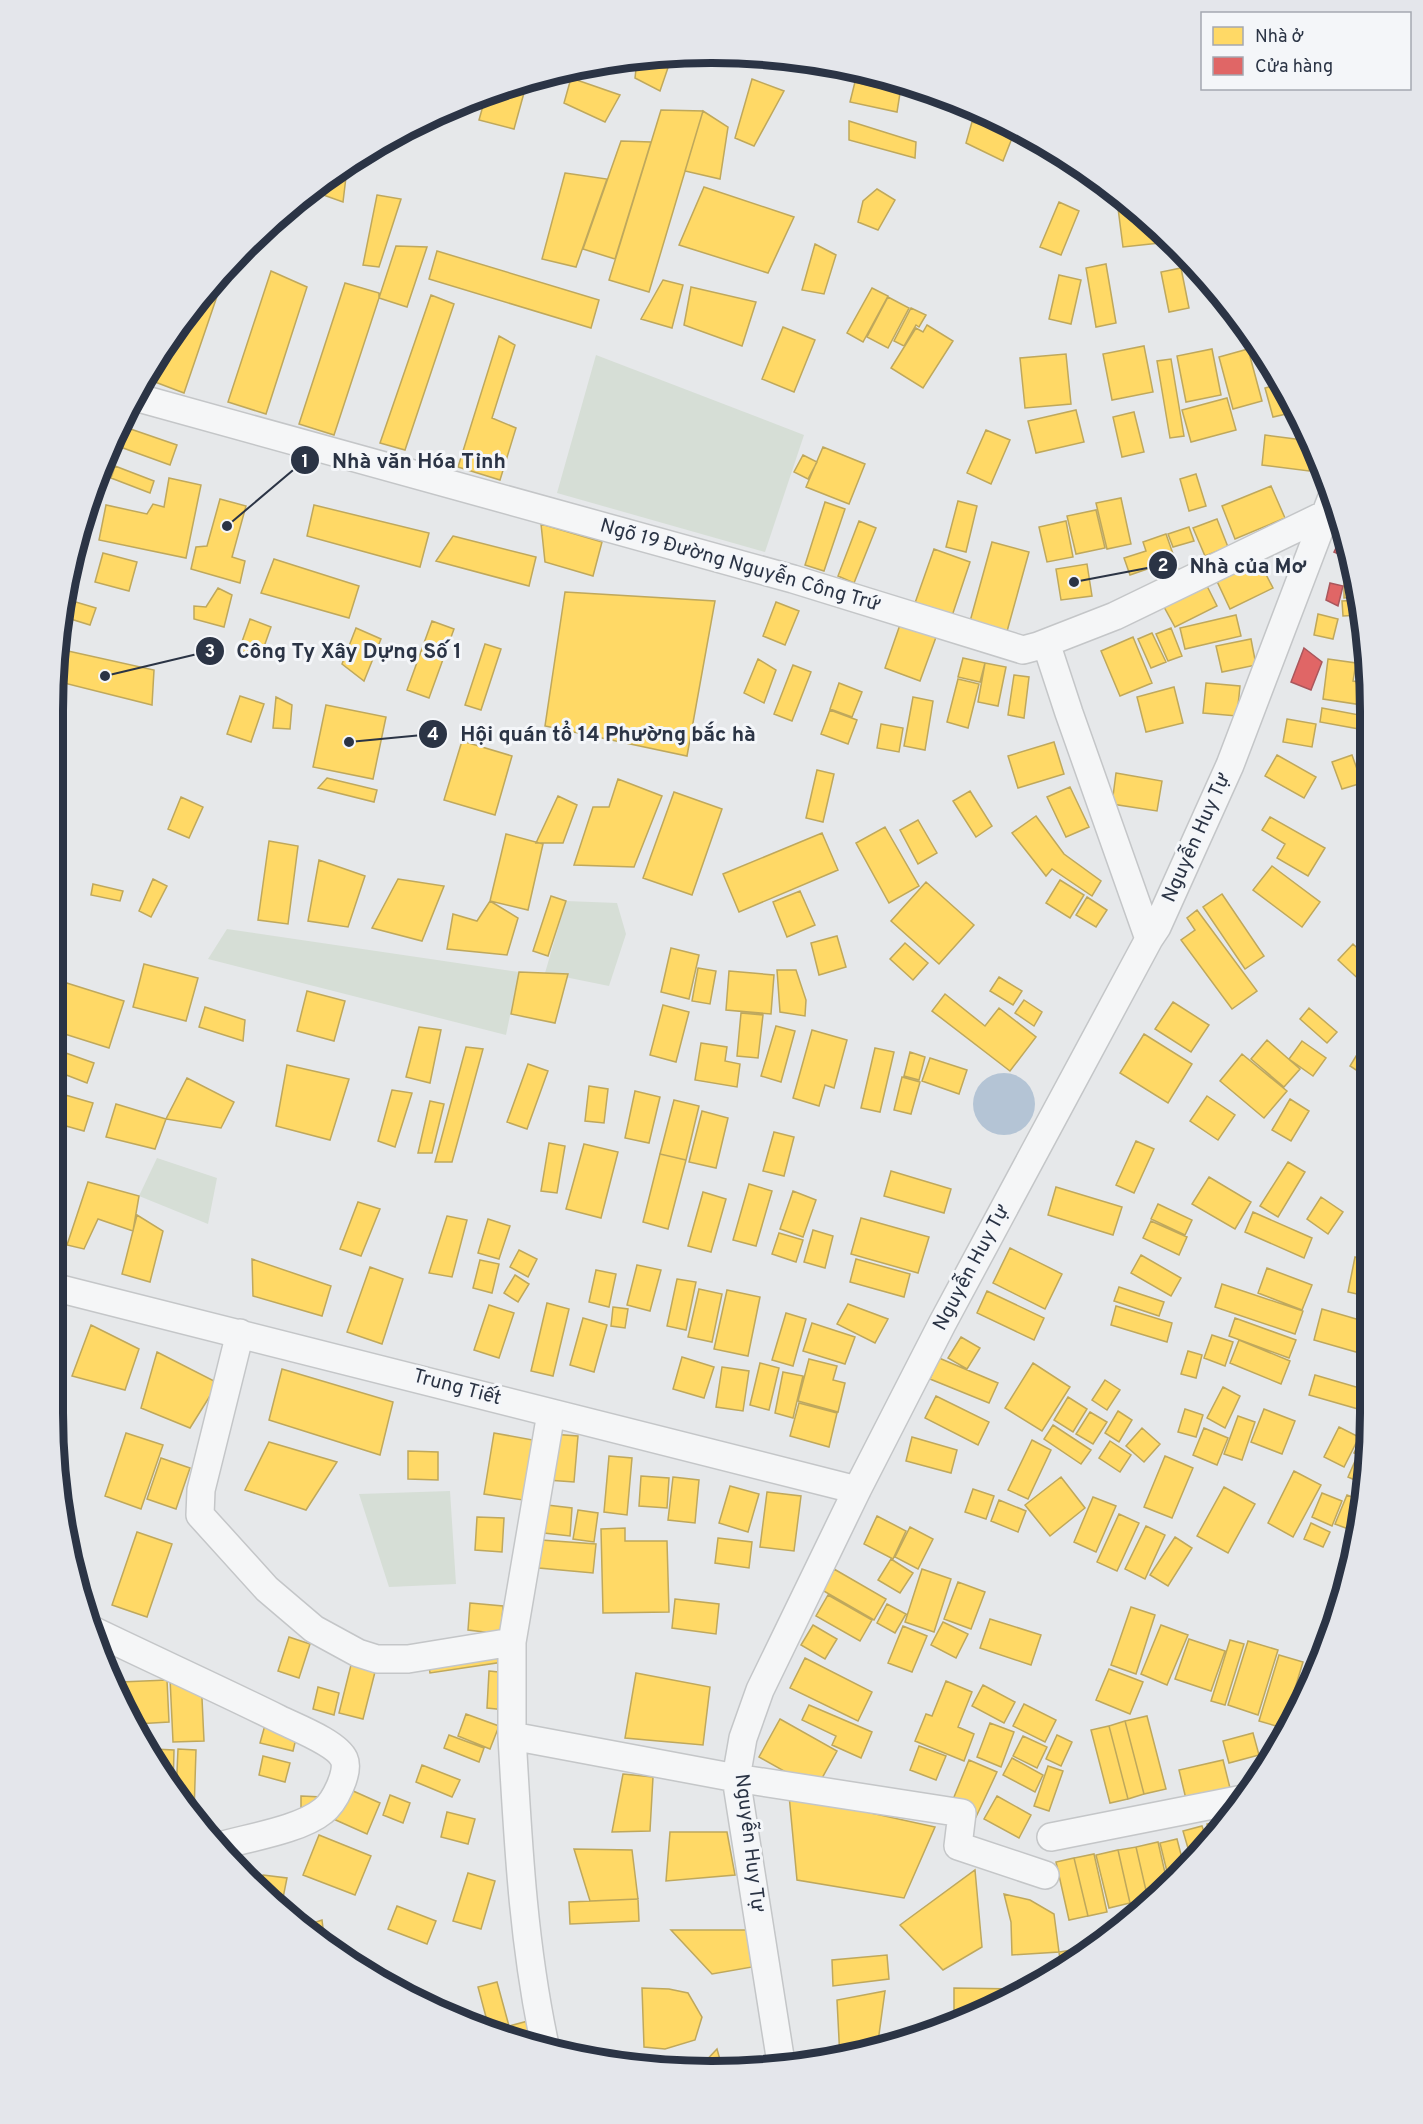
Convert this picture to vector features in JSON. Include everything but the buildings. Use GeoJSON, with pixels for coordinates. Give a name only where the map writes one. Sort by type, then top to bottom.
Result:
{"type":"FeatureCollection","features":[{"type":"Feature","properties":{"kind":"street","name":"Ngõ 19 Đường Nguyễn Công Trứ"},"geometry":{"type":"LineString","coordinates":[[143,399],[793,579],[1023,650],[1115,616],[1327,507]]}},
{"type":"Feature","properties":{"kind":"street","name":"Nguyễn Huy Tự"},"geometry":{"type":"LineString","coordinates":[[781,2057],[736,1778],[742,1738],[760,1690],[857,1490],[942,1324],[1157,927],[1230,765],[1328,509]]}},
{"type":"Feature","properties":{"kind":"street"},"geometry":{"type":"LineString","coordinates":[[1046,643],[1149,939]]}},
{"type":"Feature","properties":{"kind":"street","name":"Trung Tiết"},"geometry":{"type":"LineString","coordinates":[[63,1289],[857,1490]]}},
{"type":"Feature","properties":{"kind":"street"},"geometry":{"type":"LineString","coordinates":[[240,1333],[201,1490],[200,1515],[208,1526],[267,1589],[314,1629],[358,1653],[377,1659],[408,1659],[512,1642]]}},
{"type":"Feature","properties":{"kind":"street"},"geometry":{"type":"LineString","coordinates":[[544,2039],[528,1959],[519,1875],[512,1736],[512,1642],[551,1413]]}},
{"type":"Feature","properties":{"kind":"street"},"geometry":{"type":"LineString","coordinates":[[102,1635],[213,1686],[314,1737],[333,1748],[344,1758],[346,1766],[344,1776],[337,1792],[324,1811],[305,1822],[228,1844]]}},
{"type":"Feature","properties":{"kind":"street"},"geometry":{"type":"LineString","coordinates":[[512,1736],[736,1778],[962,1813],[958,1846],[1045,1875]]}},
{"type":"Feature","properties":{"kind":"street"},"geometry":{"type":"LineString","coordinates":[[1051,1837],[1230,1802]]}},
{"type":"Feature","properties":{"kind":"shaded area"},"geometry":{"type":"Polygon","coordinates":[[[596,355],[804,435],[765,552],[557,493],[596,355]]]}},
{"type":"Feature","properties":{"kind":"shaded area"},"geometry":{"type":"Polygon","coordinates":[[[566,901],[617,903],[626,934],[609,986],[545,973],[566,901]]]}},
{"type":"Feature","properties":{"kind":"shaded area"},"geometry":{"type":"Polygon","coordinates":[[[227,929],[519,972],[506,1035],[208,959],[227,929]]]}},
{"type":"Feature","properties":{"kind":"shaded area"},"geometry":{"type":"Polygon","coordinates":[[[157,1158],[217,1178],[208,1224],[139,1196],[157,1158]]]}},
{"type":"Feature","properties":{"kind":"shaded area"},"geometry":{"type":"Polygon","coordinates":[[[450,1491],[456,1584],[389,1587],[359,1494],[450,1491]]]}},
{"type":"Feature","properties":{"kind":"water"},"geometry":{"type":"Polygon","coordinates":[[[1004,1073],[1016,1075],[1026,1082],[1033,1092],[1035,1104],[1033,1116],[1026,1126],[1016,1133],[1004,1135],[992,1133],[982,1126],[975,1116],[973,1104],[975,1092],[982,1082],[992,1075],[1004,1073]]]}},
{"type":"Feature","properties":{"kind":"place","name":"Nhà văn Hóa Tỉnh"},"geometry":{"type":"Point","coordinates":[227,526]}},
{"type":"Feature","properties":{"kind":"place","name":"Nhà của Mơ"},"geometry":{"type":"Point","coordinates":[1074,582]}},
{"type":"Feature","properties":{"kind":"place","name":"Công Ty Xây Dựng Số 1"},"geometry":{"type":"Point","coordinates":[105,676]}},
{"type":"Feature","properties":{"kind":"place","name":"Hội quán tổ 14 Phường bắc hà"},"geometry":{"type":"Point","coordinates":[349,742]}}]}
